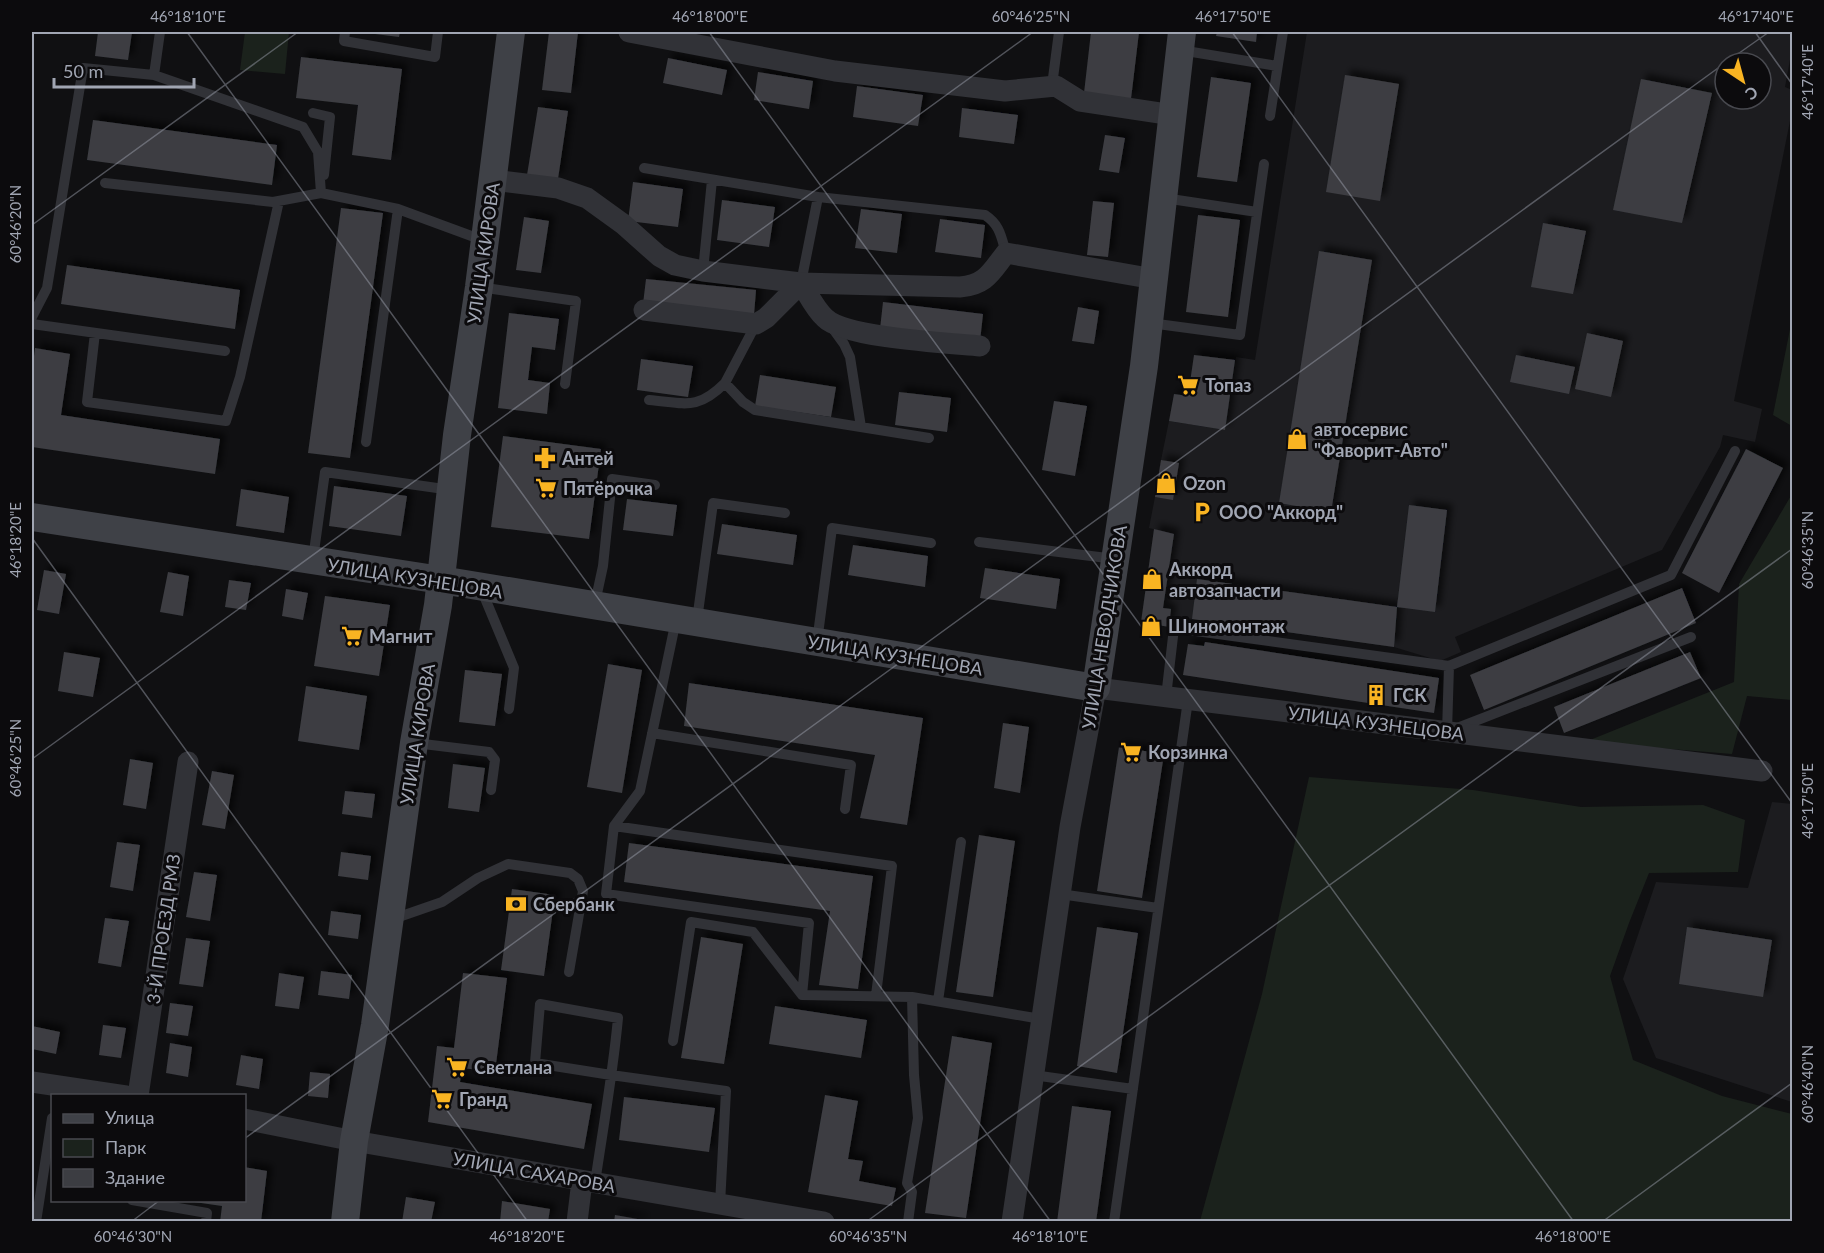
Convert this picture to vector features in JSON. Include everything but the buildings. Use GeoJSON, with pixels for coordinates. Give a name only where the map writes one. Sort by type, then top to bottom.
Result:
{"type":"FeatureCollection","features":[{"type":"Feature","properties":{"kind":"main road","name":"УЛИЦА КИРОВА"},"geometry":{"type":"LineString","coordinates":[[345,1221],[354,1141],[375,1025],[414,743],[441,580],[457,435],[479,287],[511,32]]}},
{"type":"Feature","properties":{"kind":"main road","name":"УЛИЦА НЕВОДЧИКОВА"},"geometry":{"type":"LineString","coordinates":[[1096,688],[1150,323],[1181,41]]}},
{"type":"Feature","properties":{"kind":"main road","name":"УЛИЦА КУЗНЕЦОВА"},"geometry":{"type":"LineString","coordinates":[[32,517],[441,580],[1096,688]]}},
{"type":"Feature","properties":{"kind":"street"},"geometry":{"type":"LineString","coordinates":[[629,32],[835,71],[1005,91],[1056,86],[1080,101],[1173,115]]}},
{"type":"Feature","properties":{"kind":"street"},"geometry":{"type":"LineString","coordinates":[[493,180],[558,188],[587,198],[623,224],[659,256],[675,265],[703,271],[801,283],[972,286],[985,280],[1006,253],[1154,279]]}},
{"type":"Feature","properties":{"kind":"street"},"geometry":{"type":"LineString","coordinates":[[801,283],[825,319],[846,330],[980,346]]}},
{"type":"Feature","properties":{"kind":"street"},"geometry":{"type":"LineString","coordinates":[[644,310],[756,324],[801,283]]}},
{"type":"Feature","properties":{"kind":"street","name":"УЛИЦА КУЗНЕЦОВА"},"geometry":{"type":"LineString","coordinates":[[1096,688],[1762,771]]}},
{"type":"Feature","properties":{"kind":"street","name":"УЛИЦА НЕВОДЧИКОВА"},"geometry":{"type":"LineString","coordinates":[[1012,1221],[1070,827],[1096,688]]}},
{"type":"Feature","properties":{"kind":"street","name":"3-Й ПРОЕЗД РМЗ"},"geometry":{"type":"LineString","coordinates":[[138,1094],[188,762]]}},
{"type":"Feature","properties":{"kind":"street"},"geometry":{"type":"LineString","coordinates":[[32,1082],[57,1091],[108,1094]]}},
{"type":"Feature","properties":{"kind":"street","name":"УЛИЦА САХАРОВА"},"geometry":{"type":"LineString","coordinates":[[246,1119],[354,1141],[589,1182],[731,1211],[824,1221]]}},
{"type":"Feature","properties":{"kind":"street"},"geometry":{"type":"LineString","coordinates":[[578,1221],[589,1182]]}},
{"type":"Feature","properties":{"kind":"lane"},"geometry":{"type":"LineString","coordinates":[[154,75],[160,32]]}},
{"type":"Feature","properties":{"kind":"lane"},"geometry":{"type":"LineString","coordinates":[[337,32],[345,36],[435,57],[438,32]]}},
{"type":"Feature","properties":{"kind":"lane"},"geometry":{"type":"LineString","coordinates":[[1056,86],[1053,78],[1059,32]]}},
{"type":"Feature","properties":{"kind":"lane"},"geometry":{"type":"LineString","coordinates":[[1269,116],[1283,32]]}},
{"type":"Feature","properties":{"kind":"lane"},"geometry":{"type":"LineString","coordinates":[[1181,41],[1277,66]]}},
{"type":"Feature","properties":{"kind":"lane"},"geometry":{"type":"LineString","coordinates":[[32,317],[47,288],[83,68],[154,75],[303,127],[318,152],[321,193]]}},
{"type":"Feature","properties":{"kind":"lane"},"geometry":{"type":"LineString","coordinates":[[313,113],[330,117],[327,160],[321,193]]}},
{"type":"Feature","properties":{"kind":"lane"},"geometry":{"type":"LineString","coordinates":[[1150,323],[1240,335],[1264,164]]}},
{"type":"Feature","properties":{"kind":"lane"},"geometry":{"type":"LineString","coordinates":[[644,168],[818,197],[985,215],[994,221],[1006,253]]}},
{"type":"Feature","properties":{"kind":"lane"},"geometry":{"type":"LineString","coordinates":[[703,271],[712,180]]}},
{"type":"Feature","properties":{"kind":"lane"},"geometry":{"type":"LineString","coordinates":[[105,183],[273,202],[321,193],[398,209],[485,241]]}},
{"type":"Feature","properties":{"kind":"lane"},"geometry":{"type":"LineString","coordinates":[[801,283],[818,197]]}},
{"type":"Feature","properties":{"kind":"lane"},"geometry":{"type":"LineString","coordinates":[[1164,198],[1257,212]]}},
{"type":"Feature","properties":{"kind":"lane"},"geometry":{"type":"LineString","coordinates":[[95,333],[87,402],[226,421],[240,377],[279,201]]}},
{"type":"Feature","properties":{"kind":"lane"},"geometry":{"type":"LineString","coordinates":[[366,442],[398,209]]}},
{"type":"Feature","properties":{"kind":"lane"},"geometry":{"type":"LineString","coordinates":[[479,287],[576,301],[565,384]]}},
{"type":"Feature","properties":{"kind":"lane"},"geometry":{"type":"LineString","coordinates":[[825,319],[844,344],[850,357],[861,427]]}},
{"type":"Feature","properties":{"kind":"lane"},"geometry":{"type":"LineString","coordinates":[[32,324],[225,351]]}},
{"type":"Feature","properties":{"kind":"lane"},"geometry":{"type":"LineString","coordinates":[[649,400],[695,404],[712,396],[725,383],[756,324]]}},
{"type":"Feature","properties":{"kind":"lane"},"geometry":{"type":"LineString","coordinates":[[725,383],[742,402],[755,410],[929,438]]}},
{"type":"Feature","properties":{"kind":"lane"},"geometry":{"type":"LineString","coordinates":[[1166,697],[1174,628],[1449,666],[1671,575],[1735,451]]}},
{"type":"Feature","properties":{"kind":"lane"},"geometry":{"type":"LineString","coordinates":[[312,561],[325,472],[451,490]]}},
{"type":"Feature","properties":{"kind":"lane"},"geometry":{"type":"LineString","coordinates":[[595,606],[603,566],[612,478],[655,485]]}},
{"type":"Feature","properties":{"kind":"lane"},"geometry":{"type":"LineString","coordinates":[[784,513],[713,503],[686,621],[652,733],[640,791],[614,826],[606,894],[809,923],[802,995]]}},
{"type":"Feature","properties":{"kind":"lane"},"geometry":{"type":"LineString","coordinates":[[817,643],[832,528],[931,543]]}},
{"type":"Feature","properties":{"kind":"lane"},"geometry":{"type":"LineString","coordinates":[[979,542],[1115,559]]}},
{"type":"Feature","properties":{"kind":"lane"},"geometry":{"type":"LineString","coordinates":[[480,588],[514,668],[509,710]]}},
{"type":"Feature","properties":{"kind":"lane"},"geometry":{"type":"LineString","coordinates":[[1449,666],[1447,732],[1691,637]]}},
{"type":"Feature","properties":{"kind":"lane"},"geometry":{"type":"LineString","coordinates":[[1114,1221],[1188,699]]}},
{"type":"Feature","properties":{"kind":"lane"},"geometry":{"type":"LineString","coordinates":[[652,733],[851,765],[845,810]]}},
{"type":"Feature","properties":{"kind":"lane"},"geometry":{"type":"LineString","coordinates":[[414,743],[489,752],[495,760],[491,790]]}},
{"type":"Feature","properties":{"kind":"lane"},"geometry":{"type":"LineString","coordinates":[[614,826],[892,866],[876,995]]}},
{"type":"Feature","properties":{"kind":"lane"},"geometry":{"type":"LineString","coordinates":[[938,1001],[961,842]]}},
{"type":"Feature","properties":{"kind":"lane"},"geometry":{"type":"LineString","coordinates":[[391,919],[442,902],[478,878],[508,864],[570,873],[578,879],[583,891],[569,972]]}},
{"type":"Feature","properties":{"kind":"lane"},"geometry":{"type":"LineString","coordinates":[[1060,894],[1158,908]]}},
{"type":"Feature","properties":{"kind":"lane"},"geometry":{"type":"LineString","coordinates":[[673,1041],[691,922],[753,932],[802,995]]}},
{"type":"Feature","properties":{"kind":"lane"},"geometry":{"type":"LineString","coordinates":[[802,995],[912,997],[1041,1019]]}},
{"type":"Feature","properties":{"kind":"lane"},"geometry":{"type":"LineString","coordinates":[[908,1221],[912,1192],[907,1183],[918,1118],[914,1075],[912,997]]}},
{"type":"Feature","properties":{"kind":"lane"},"geometry":{"type":"LineString","coordinates":[[589,1182],[611,1075],[618,1018],[540,1004],[535,1063],[611,1075],[726,1091],[731,1211]]}},
{"type":"Feature","properties":{"kind":"lane"},"geometry":{"type":"LineString","coordinates":[[1033,1075],[1133,1089]]}},
{"type":"Feature","properties":{"kind":"lane"},"geometry":{"type":"LineString","coordinates":[[36,1221],[51,1124]]}},
{"type":"Feature","properties":{"kind":"lane"},"geometry":{"type":"LineString","coordinates":[[144,1202],[207,1213],[206,1221]]}},
{"type":"Feature","properties":{"kind":"shaded area"},"geometry":{"type":"Polygon","coordinates":[[[1307,32],[1792,32],[1792,49],[1785,87],[1792,90],[1792,111],[1734,401],[1762,409],[1755,442],[1723,435],[1720,447],[1662,550],[1455,637],[1461,652],[1440,661],[1394,647],[1171,616],[1171,609],[1163,608],[1174,534],[1149,528],[1155,497],[1173,499],[1179,463],[1161,460],[1169,421],[1225,430],[1236,357],[1255,360],[1307,32]]]}},
{"type":"Feature","properties":{"kind":"shaded area"},"geometry":{"type":"Polygon","coordinates":[[[1772,802],[1792,804],[1792,1102],[1656,1058],[1623,979],[1656,882],[1748,888],[1772,802]]]}},
{"type":"Feature","properties":{"kind":"green space"},"geometry":{"type":"Polygon","coordinates":[[[245,32],[289,32],[285,74],[240,70],[245,32]]]}},
{"type":"Feature","properties":{"kind":"green space"},"geometry":{"type":"Polygon","coordinates":[[[1792,319],[1792,426],[1773,415],[1792,319]]]}},
{"type":"Feature","properties":{"kind":"green space"},"geometry":{"type":"Polygon","coordinates":[[[1792,494],[1792,700],[1747,696],[1732,754],[1585,742],[1734,682],[1739,584],[1792,494]]]}},
{"type":"Feature","properties":{"kind":"green space"},"geometry":{"type":"Polygon","coordinates":[[[1309,777],[1473,790],[1581,807],[1703,805],[1745,820],[1738,872],[1649,873],[1610,976],[1633,1060],[1722,1096],[1792,1114],[1792,1221],[1200,1221],[1262,994],[1309,777]]]}},
{"type":"Feature","properties":{"kind":"place","name":"Топаз"},"geometry":{"type":"Point","coordinates":[1188,385]}},
{"type":"Feature","properties":{"kind":"place","name":"автосервис \"Фаворит-Авто\""},"geometry":{"type":"Point","coordinates":[1297,439]}},
{"type":"Feature","properties":{"kind":"place","name":"Антей"},"geometry":{"type":"Point","coordinates":[545,458]}},
{"type":"Feature","properties":{"kind":"place","name":"Ozon"},"geometry":{"type":"Point","coordinates":[1166,483]}},
{"type":"Feature","properties":{"kind":"place","name":"Пятёрочка"},"geometry":{"type":"Point","coordinates":[546,488]}},
{"type":"Feature","properties":{"kind":"place","name":"ООО \"Аккорд\""},"geometry":{"type":"Point","coordinates":[1202,512]}},
{"type":"Feature","properties":{"kind":"place","name":"Аккорд автозапчасти"},"geometry":{"type":"Point","coordinates":[1152,579]}},
{"type":"Feature","properties":{"kind":"place","name":"Шиномонтаж"},"geometry":{"type":"Point","coordinates":[1151,626]}},
{"type":"Feature","properties":{"kind":"place","name":"Магнит"},"geometry":{"type":"Point","coordinates":[352,636]}},
{"type":"Feature","properties":{"kind":"place","name":"ГСК"},"geometry":{"type":"Point","coordinates":[1376,695]}},
{"type":"Feature","properties":{"kind":"place","name":"Корзинка"},"geometry":{"type":"Point","coordinates":[1131,752]}},
{"type":"Feature","properties":{"kind":"place","name":"Сбербанк"},"geometry":{"type":"Point","coordinates":[516,904]}},
{"type":"Feature","properties":{"kind":"place","name":"Светлана"},"geometry":{"type":"Point","coordinates":[457,1067]}},
{"type":"Feature","properties":{"kind":"place","name":"Гранд"},"geometry":{"type":"Point","coordinates":[442,1099]}}]}
